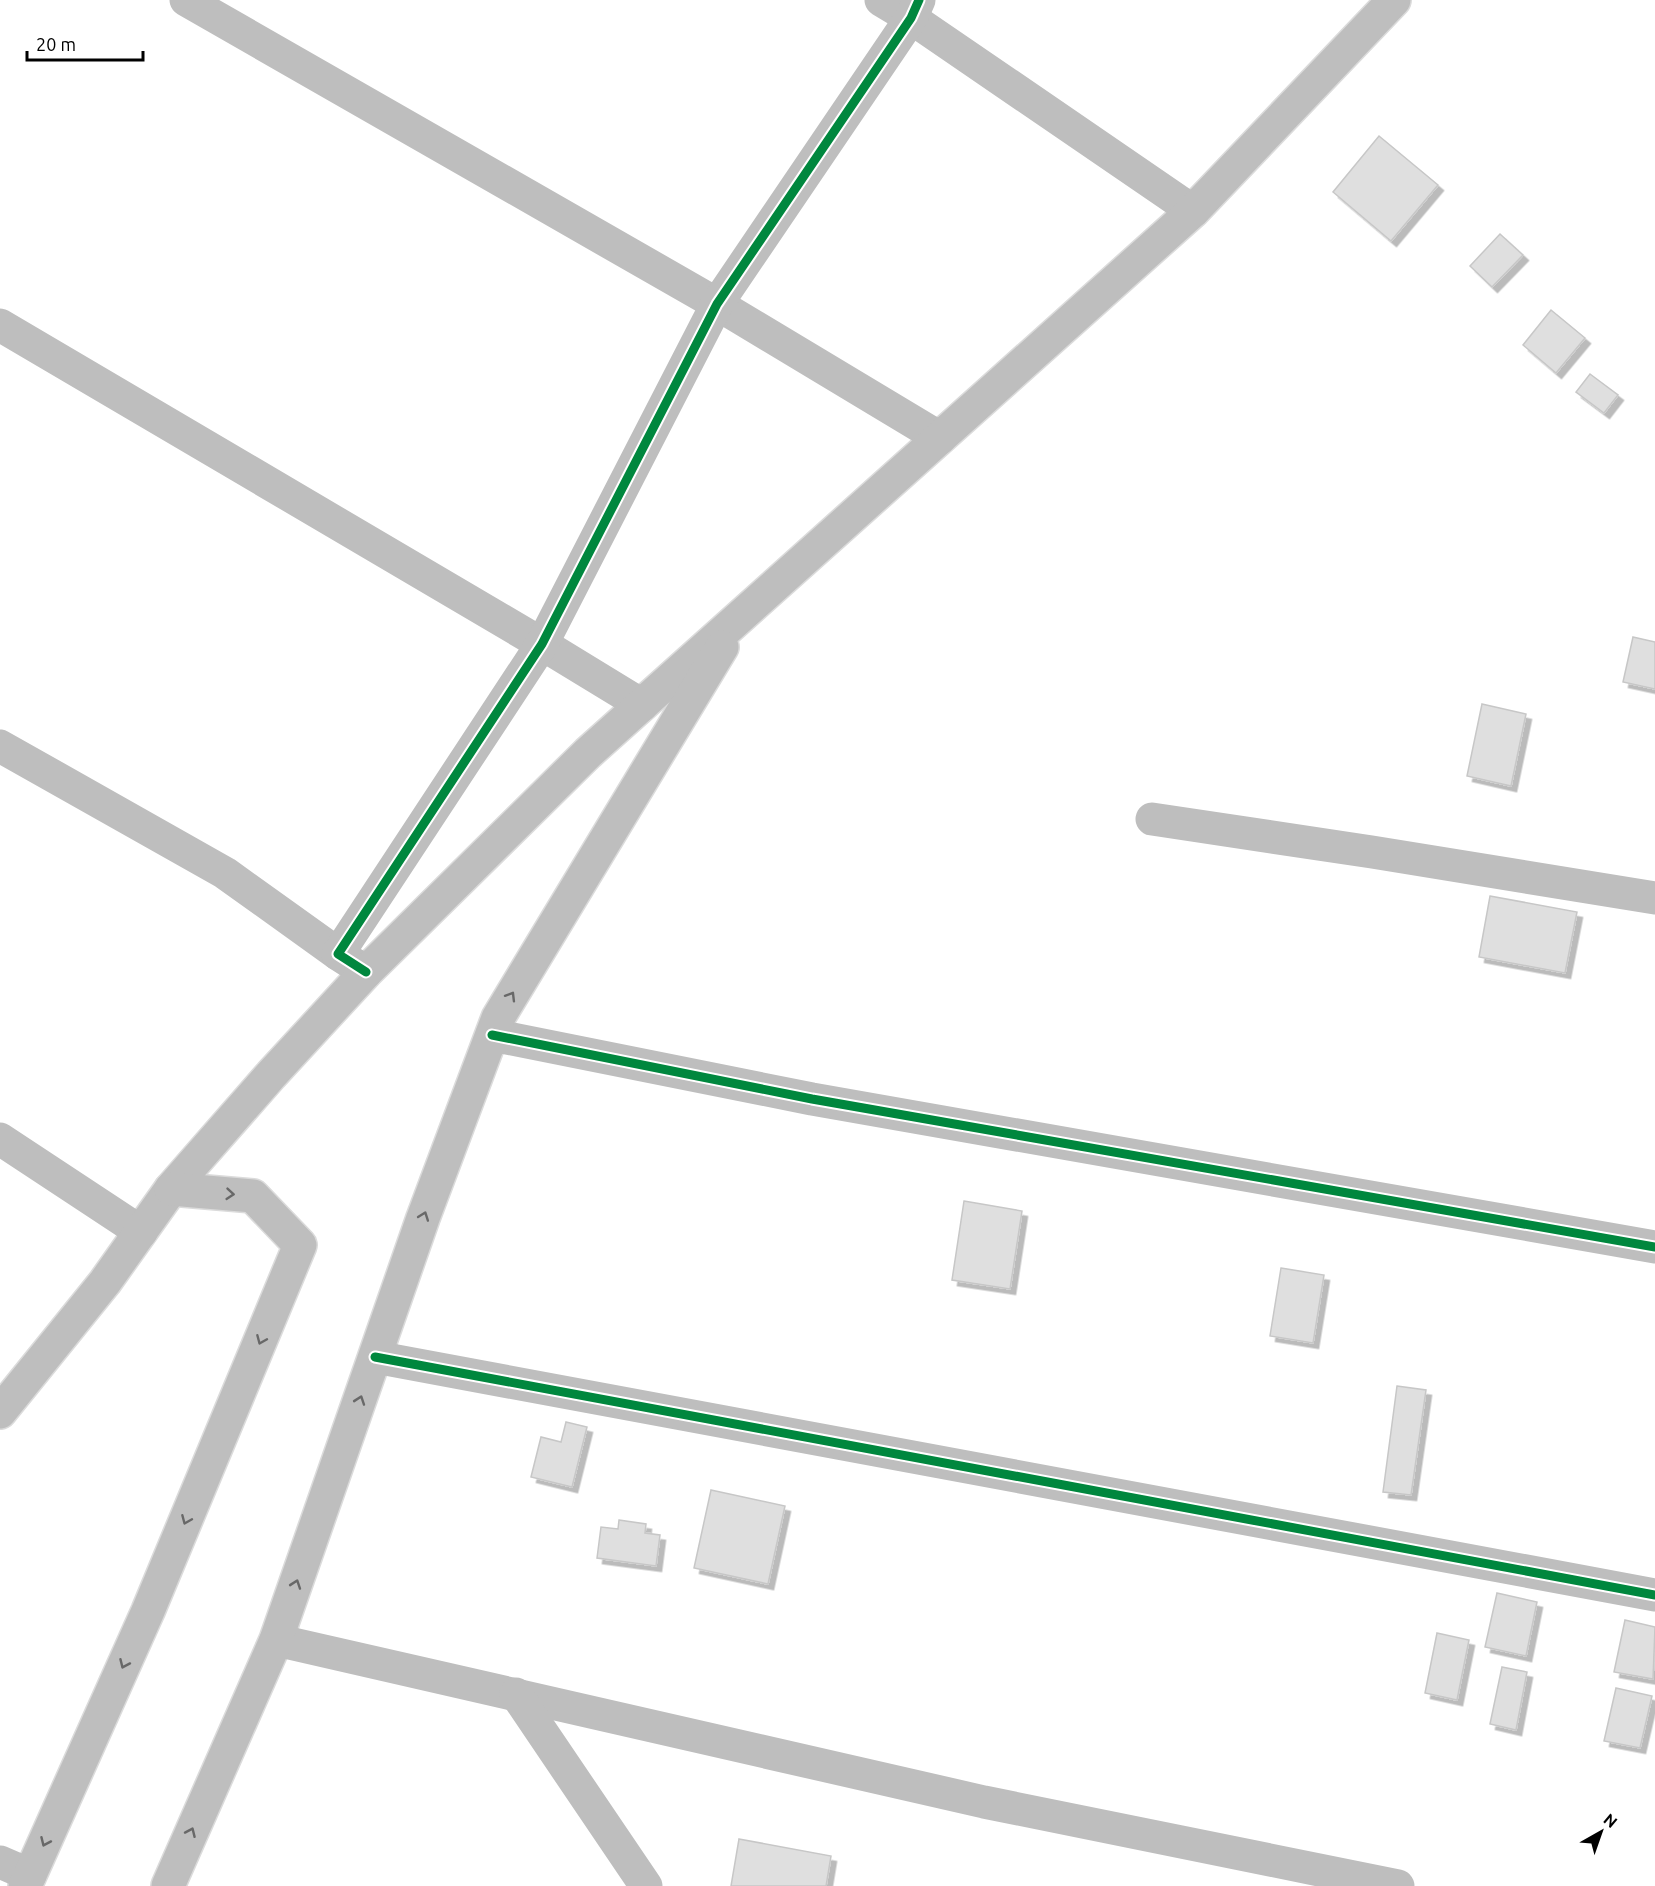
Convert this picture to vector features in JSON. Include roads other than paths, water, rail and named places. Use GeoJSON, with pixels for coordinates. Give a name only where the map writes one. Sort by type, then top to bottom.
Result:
{"type":"FeatureCollection","features":[{"type":"Feature","properties":{"kind":"street"},"geometry":{"type":"LineString","coordinates":[[186,0],[717,304],[940,438]]}},
{"type":"Feature","properties":{"kind":"street"},"geometry":{"type":"LineString","coordinates":[[880,0],[915,9],[1193,211]]}},
{"type":"Feature","properties":{"kind":"street"},"geometry":{"type":"LineString","coordinates":[[0,1412],[105,1282],[171,1189],[271,1075],[366,972],[588,753],[1193,211],[1394,0]]}},
{"type":"Feature","properties":{"kind":"street"},"geometry":{"type":"LineString","coordinates":[[338,954],[542,644],[717,304],[915,9]]}},
{"type":"Feature","properties":{"kind":"street"},"geometry":{"type":"LineString","coordinates":[[0,325],[642,705]]}},
{"type":"Feature","properties":{"kind":"street"},"geometry":{"type":"LineString","coordinates":[[168,1886],[276,1640],[423,1218],[498,1018],[740,617]]}},
{"type":"Feature","properties":{"kind":"street"},"geometry":{"type":"LineString","coordinates":[[0,746],[225,873],[366,972]]}},
{"type":"Feature","properties":{"kind":"street"},"geometry":{"type":"LineString","coordinates":[[1152,819],[1655,898]]}},
{"type":"Feature","properties":{"kind":"street"},"geometry":{"type":"LineString","coordinates":[[492,1035],[812,1099],[1655,1247]]}},
{"type":"Feature","properties":{"kind":"street"},"geometry":{"type":"LineString","coordinates":[[0,1139],[141,1232]]}},
{"type":"Feature","properties":{"kind":"street"},"geometry":{"type":"LineString","coordinates":[[0,1862],[28,1881],[148,1611],[300,1245],[253,1196],[171,1189]]}},
{"type":"Feature","properties":{"kind":"street"},"geometry":{"type":"LineString","coordinates":[[375,1357],[1655,1595]]}},
{"type":"Feature","properties":{"kind":"street"},"geometry":{"type":"LineString","coordinates":[[276,1640],[984,1803],[1398,1886]]}},
{"type":"Feature","properties":{"kind":"street"},"geometry":{"type":"LineString","coordinates":[[516,1694],[646,1886]]}}]}
